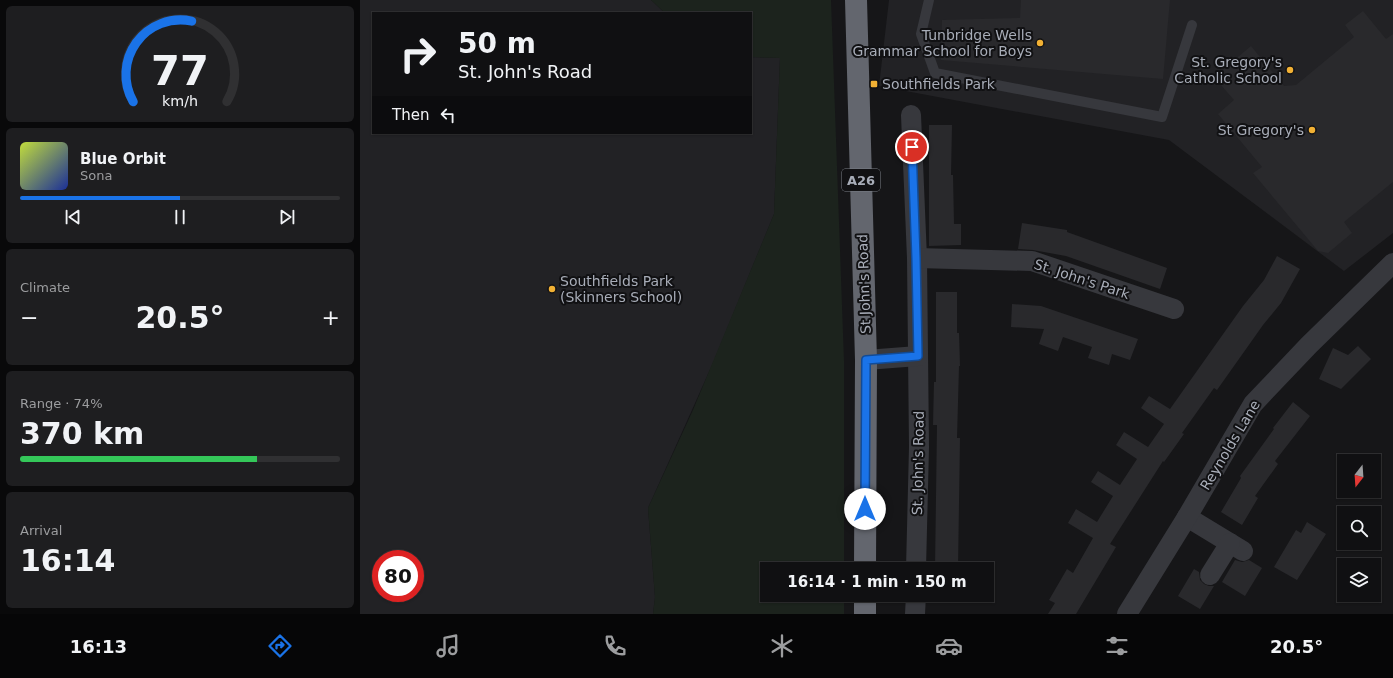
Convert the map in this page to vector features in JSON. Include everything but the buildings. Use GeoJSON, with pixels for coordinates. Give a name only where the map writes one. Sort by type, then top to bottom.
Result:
{"type":"FeatureCollection","features":[{"type":"Feature","properties":{"kind":"highway","name":"St John's Road"},"geometry":{"type":"LineString","coordinates":[[856,0],[866,360],[865,562]]}},
{"type":"Feature","properties":{"kind":"highway"},"geometry":{"type":"LineString","coordinates":[[865,602],[865,614]]}},
{"type":"Feature","properties":{"kind":"street","name":"St. John's Road"},"geometry":{"type":"LineString","coordinates":[[911,115],[918,356],[919,447],[916,562]]}},
{"type":"Feature","properties":{"kind":"street","name":"St. John's Park"},"geometry":{"type":"LineString","coordinates":[[916,258],[1032,261],[1174,309]]}},
{"type":"Feature","properties":{"kind":"street","name":"Reynolds Lane"},"geometry":{"type":"LineString","coordinates":[[1127,614],[1187,517],[1253,404],[1309,345],[1393,263]]}},
{"type":"Feature","properties":{"kind":"street"},"geometry":{"type":"LineString","coordinates":[[866,360],[918,356]]}},
{"type":"Feature","properties":{"kind":"street"},"geometry":{"type":"LineString","coordinates":[[1187,517],[1236,547],[1210,575]]}},
{"type":"Feature","properties":{"kind":"street"},"geometry":{"type":"LineString","coordinates":[[915,614],[916,602]]}},
{"type":"Feature","properties":{"kind":"lane"},"geometry":{"type":"LineString","coordinates":[[929,0],[920,34],[934,73],[1162,117],[1192,25]]}},
{"type":"Feature","properties":{"kind":"shaded area","name":"Southfields Park (Skinners School)"},"geometry":{"type":"Polygon","coordinates":[[[360,0],[651,0],[664,12],[372,12],[372,134],[752,134],[752,57],[780,58],[774,214],[713,363],[648,508],[655,597],[653,614],[360,614],[360,0]]]}},
{"type":"Feature","properties":{"kind":"shaded area"},"geometry":{"type":"Polygon","coordinates":[[[651,0],[831,0],[844,361],[844,562],[760,562],[760,602],[844,602],[844,614],[653,614],[655,597],[648,508],[693,410],[774,214],[780,58],[752,57],[752,12],[664,12],[651,0]]]}},
{"type":"Feature","properties":{"kind":"shaded area"},"geometry":{"type":"Polygon","coordinates":[[[889,0],[1393,0],[1393,233],[1344,271],[1169,140],[879,86],[889,0]]]}},
{"type":"Feature","properties":{"kind":"place","name":"Tunbridge Wells Grammar School for Boys"},"geometry":{"type":"Point","coordinates":[1040,43]}},
{"type":"Feature","properties":{"kind":"place","name":"St. Gregory's Catholic School"},"geometry":{"type":"Point","coordinates":[1290,70]}},
{"type":"Feature","properties":{"kind":"place","name":"Southfields Park"},"geometry":{"type":"Point","coordinates":[874,84]}},
{"type":"Feature","properties":{"kind":"place","name":"St Gregory's"},"geometry":{"type":"Point","coordinates":[1312,130]}},
{"type":"Feature","properties":{"kind":"place","name":"Southfields Park (Skinners School)"},"geometry":{"type":"Point","coordinates":[552,289]}},
{"type":"Feature","properties":{"kind":"route"},"geometry":{"type":"LineString","coordinates":[[865,509],[866,360],[918,356],[912,147]]}}]}
